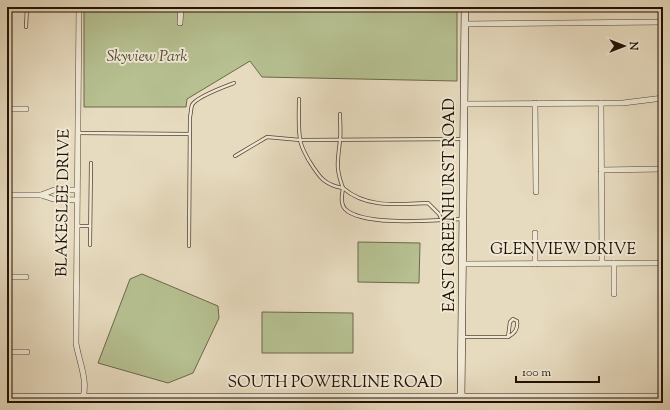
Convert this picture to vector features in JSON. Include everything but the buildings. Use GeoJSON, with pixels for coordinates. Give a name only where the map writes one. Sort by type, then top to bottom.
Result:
{"type":"FeatureCollection","features":[{"type":"Feature","properties":{"kind":"street","name":"BLAKESLEE DRIVE"},"geometry":{"type":"LineString","coordinates":[[79,7],[76,343],[85,384],[83,400]]}},
{"type":"Feature","properties":{"kind":"street"},"geometry":{"type":"LineString","coordinates":[[180,23],[181,7]]}},
{"type":"Feature","properties":{"kind":"street","name":"EAST GREENHURST ROAD"},"geometry":{"type":"LineString","coordinates":[[461,400],[465,7]]}},
{"type":"Feature","properties":{"kind":"street"},"geometry":{"type":"LineString","coordinates":[[465,24],[663,22]]}},
{"type":"Feature","properties":{"kind":"street"},"geometry":{"type":"LineString","coordinates":[[464,104],[601,103],[663,98]]}},
{"type":"Feature","properties":{"kind":"street"},"geometry":{"type":"LineString","coordinates":[[601,103],[602,263]]}},
{"type":"Feature","properties":{"kind":"street"},"geometry":{"type":"LineString","coordinates":[[535,104],[536,192]]}},
{"type":"Feature","properties":{"kind":"street"},"geometry":{"type":"LineString","coordinates":[[7,109],[26,108]]}},
{"type":"Feature","properties":{"kind":"street"},"geometry":{"type":"LineString","coordinates":[[601,170],[663,169]]}},
{"type":"Feature","properties":{"kind":"street"},"geometry":{"type":"LineString","coordinates":[[41,195],[54,190],[77,190]]}},
{"type":"Feature","properties":{"kind":"street"},"geometry":{"type":"LineString","coordinates":[[7,195],[41,195],[53,199],[77,200]]}},
{"type":"Feature","properties":{"kind":"street"},"geometry":{"type":"LineString","coordinates":[[535,233],[535,264]]}},
{"type":"Feature","properties":{"kind":"street"},"geometry":{"type":"LineString","coordinates":[[614,263],[614,294]]}},
{"type":"Feature","properties":{"kind":"street","name":"GLENVIEW DRIVE"},"geometry":{"type":"LineString","coordinates":[[463,264],[663,263]]}},
{"type":"Feature","properties":{"kind":"street"},"geometry":{"type":"LineString","coordinates":[[7,277],[26,277]]}},
{"type":"Feature","properties":{"kind":"street"},"geometry":{"type":"LineString","coordinates":[[7,352],[26,352]]}},
{"type":"Feature","properties":{"kind":"street","name":"SOUTH POWERLINE ROAD"},"geometry":{"type":"LineString","coordinates":[[7,397],[83,400],[628,400],[663,397]]}},
{"type":"Feature","properties":{"kind":"lane"},"geometry":{"type":"LineString","coordinates":[[26,27],[27,7]]}},
{"type":"Feature","properties":{"kind":"lane"},"geometry":{"type":"LineString","coordinates":[[189,246],[190,117],[193,104],[213,91],[234,83]]}},
{"type":"Feature","properties":{"kind":"lane"},"geometry":{"type":"LineString","coordinates":[[299,99],[300,140],[304,151],[319,177],[327,183],[343,188],[360,199],[371,203],[428,203],[439,214],[442,220]]}},
{"type":"Feature","properties":{"kind":"lane"},"geometry":{"type":"LineString","coordinates":[[340,114],[340,140],[337,156],[337,169],[343,188],[342,202],[344,208],[352,214],[363,218],[381,220],[464,219]]}},
{"type":"Feature","properties":{"kind":"lane"},"geometry":{"type":"LineString","coordinates":[[78,133],[190,134]]}},
{"type":"Feature","properties":{"kind":"lane"},"geometry":{"type":"LineString","coordinates":[[235,156],[267,137],[300,140],[464,139]]}},
{"type":"Feature","properties":{"kind":"lane"},"geometry":{"type":"LineString","coordinates":[[90,245],[91,163]]}},
{"type":"Feature","properties":{"kind":"lane"},"geometry":{"type":"LineString","coordinates":[[77,226],[90,226]]}},
{"type":"Feature","properties":{"kind":"lane"},"geometry":{"type":"LineString","coordinates":[[462,337],[508,337],[516,330],[517,321],[515,319],[510,322],[508,337]]}},
{"type":"Feature","properties":{"kind":"green space","name":"Skyview Park"},"geometry":{"type":"Polygon","coordinates":[[[84,7],[457,7],[457,81],[262,77],[250,61],[187,99],[186,107],[84,107],[84,7]]]}},
{"type":"Feature","properties":{"kind":"green space"},"geometry":{"type":"Polygon","coordinates":[[[358,242],[420,243],[419,283],[358,282],[358,242]]]}},
{"type":"Feature","properties":{"kind":"green space"},"geometry":{"type":"Polygon","coordinates":[[[142,274],[218,306],[219,318],[193,373],[168,383],[98,363],[130,279],[142,274]]]}},
{"type":"Feature","properties":{"kind":"green space"},"geometry":{"type":"Polygon","coordinates":[[[262,312],[353,313],[353,353],[262,353],[262,312]]]}}]}
